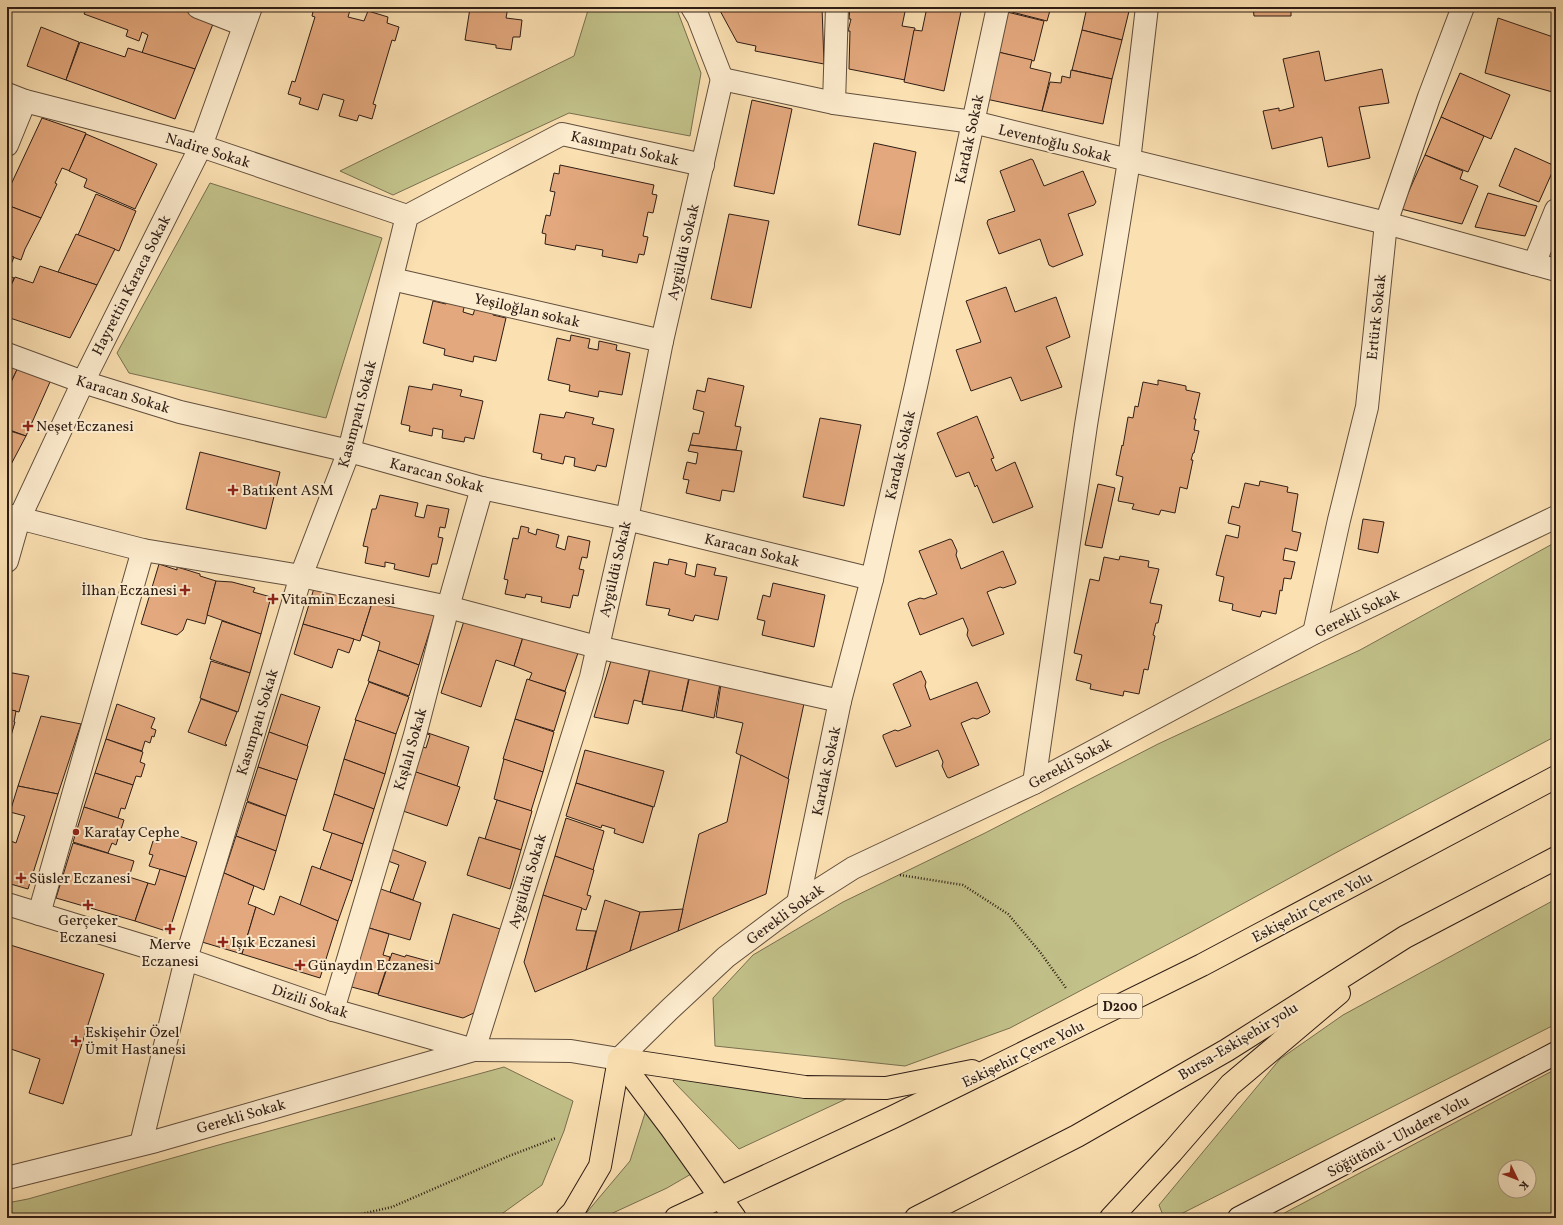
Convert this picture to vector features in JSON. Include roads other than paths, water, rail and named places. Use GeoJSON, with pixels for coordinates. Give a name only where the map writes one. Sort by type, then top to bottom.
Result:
{"type":"FeatureCollection","features":[{"type":"Feature","properties":{"kind":"highway","name":"Eskişehir Çevre Yolu"},"geometry":{"type":"LineString","coordinates":[[676,1218],[997,1067],[1202,965],[1556,777]]}},
{"type":"Feature","properties":{"kind":"highway","name":"Bursa-Eskişehir yolu"},"geometry":{"type":"LineString","coordinates":[[916,1218],[1077,1136],[1213,1058],[1405,937],[1556,858]]}},
{"type":"Feature","properties":{"kind":"highway"},"geometry":{"type":"LineString","coordinates":[[1111,1218],[1172,1152],[1230,1085],[1405,937]]}},
{"type":"Feature","properties":{"kind":"highway"},"geometry":{"type":"LineString","coordinates":[[619,1060],[805,1087],[886,1088],[930,1078],[997,1067]]}},
{"type":"Feature","properties":{"kind":"highway"},"geometry":{"type":"LineString","coordinates":[[619,1060],[671,1128],[735,1218]]}},
{"type":"Feature","properties":{"kind":"highway"},"geometry":{"type":"LineString","coordinates":[[567,1218],[573,1212],[600,1166],[619,1060]]}},
{"type":"Feature","properties":{"kind":"street"},"geometry":{"type":"LineString","coordinates":[[198,7],[248,16]]}},
{"type":"Feature","properties":{"kind":"street"},"geometry":{"type":"LineString","coordinates":[[692,7],[698,17],[722,79]]}},
{"type":"Feature","properties":{"kind":"street"},"geometry":{"type":"LineString","coordinates":[[834,102],[837,7]]}},
{"type":"Feature","properties":{"kind":"street","name":"Kardak Sokak"},"geometry":{"type":"LineString","coordinates":[[798,903],[840,701],[872,579],[998,7]]}},
{"type":"Feature","properties":{"kind":"street"},"geometry":{"type":"LineString","coordinates":[[1034,783],[1086,425],[1130,161],[1147,7]]}},
{"type":"Feature","properties":{"kind":"street","name":"Ertürk Sokak"},"geometry":{"type":"LineString","coordinates":[[1314,633],[1339,520],[1367,407],[1386,223],[1429,97],[1463,7]]}},
{"type":"Feature","properties":{"kind":"street","name":"Hayrettin Karaca Sokak"},"geometry":{"type":"LineString","coordinates":[[7,561],[13,517],[83,382],[201,146],[248,16]]}},
{"type":"Feature","properties":{"kind":"street","name":"Leventoğlu Sokak"},"geometry":{"type":"LineString","coordinates":[[722,79],[834,102],[973,122],[1386,223],[1534,264]]}},
{"type":"Feature","properties":{"kind":"street","name":"Aygüldü Sokak"},"geometry":{"type":"LineString","coordinates":[[474,1050],[591,677],[627,519],[662,342],[722,79]]}},
{"type":"Feature","properties":{"kind":"street"},"geometry":{"type":"LineString","coordinates":[[7,145],[16,97]]}},
{"type":"Feature","properties":{"kind":"street","name":"Nadire Sokak"},"geometry":{"type":"LineString","coordinates":[[16,97],[201,146],[407,216]]}},
{"type":"Feature","properties":{"kind":"street","name":"Kasımpatı Sokak"},"geometry":{"type":"LineString","coordinates":[[140,1144],[186,959],[302,576],[349,451],[407,216],[562,134],[703,165]]}},
{"type":"Feature","properties":{"kind":"street"},"geometry":{"type":"LineString","coordinates":[[1556,210],[1534,264],[1556,270]]}},
{"type":"Feature","properties":{"kind":"street","name":"Yeşiloğlan sokak"},"geometry":{"type":"LineString","coordinates":[[392,279],[662,342]]}},
{"type":"Feature","properties":{"kind":"street","name":"Karacan Sokak"},"geometry":{"type":"LineString","coordinates":[[7,354],[83,382],[180,412],[349,451],[482,488],[627,519],[872,579]]}},
{"type":"Feature","properties":{"kind":"street","name":"Kışlalı Sokak"},"geometry":{"type":"LineString","coordinates":[[333,1010],[415,735],[448,607],[482,488]]}},
{"type":"Feature","properties":{"kind":"street","name":"Gerekli Sokak"},"geometry":{"type":"LineString","coordinates":[[619,1060],[670,1008],[726,957],[798,903],[853,868],[1034,783],[1314,633],[1556,516]]}},
{"type":"Feature","properties":{"kind":"street"},"geometry":{"type":"LineString","coordinates":[[13,517],[143,550],[302,576],[448,607],[597,647],[840,701]]}},
{"type":"Feature","properties":{"kind":"street"},"geometry":{"type":"LineString","coordinates":[[40,914],[143,550]]}},
{"type":"Feature","properties":{"kind":"street","name":"Dizili Sokak"},"geometry":{"type":"LineString","coordinates":[[7,904],[186,959],[333,1010],[474,1050],[571,1051],[619,1060]]}},
{"type":"Feature","properties":{"kind":"street","name":"Gerekli Sokak"},"geometry":{"type":"LineString","coordinates":[[7,1178],[140,1144],[474,1050]]}},
{"type":"Feature","properties":{"kind":"street","name":"Söğütönü - Uludere Yolu"},"geometry":{"type":"LineString","coordinates":[[1239,1218],[1556,1053]]}},
{"type":"Feature","properties":{"kind":"place","name":"Neşet Eczanesi"},"geometry":{"type":"Point","coordinates":[28,426]}},
{"type":"Feature","properties":{"kind":"place","name":"Batıkent ASM"},"geometry":{"type":"Point","coordinates":[233,490]}},
{"type":"Feature","properties":{"kind":"place","name":"İlhan Eczanesi"},"geometry":{"type":"Point","coordinates":[185,590]}},
{"type":"Feature","properties":{"kind":"place","name":"Vitamin Eczanesi"},"geometry":{"type":"Point","coordinates":[273,599]}},
{"type":"Feature","properties":{"kind":"place","name":"Karatay Cephe"},"geometry":{"type":"Point","coordinates":[76,832]}},
{"type":"Feature","properties":{"kind":"place","name":"Süsler Eczanesi"},"geometry":{"type":"Point","coordinates":[21,878]}},
{"type":"Feature","properties":{"kind":"place","name":"Gerçeker Eczanesi"},"geometry":{"type":"Point","coordinates":[88,905]}},
{"type":"Feature","properties":{"kind":"place","name":"Merve Eczanesi"},"geometry":{"type":"Point","coordinates":[170,929]}},
{"type":"Feature","properties":{"kind":"place","name":"Işık Eczanesi"},"geometry":{"type":"Point","coordinates":[223,942]}},
{"type":"Feature","properties":{"kind":"place","name":"Günaydın Eczanesi"},"geometry":{"type":"Point","coordinates":[300,965]}},
{"type":"Feature","properties":{"kind":"place","name":"Eskişehir Özel Ümit Hastanesi"},"geometry":{"type":"Point","coordinates":[76,1041]}}]}
